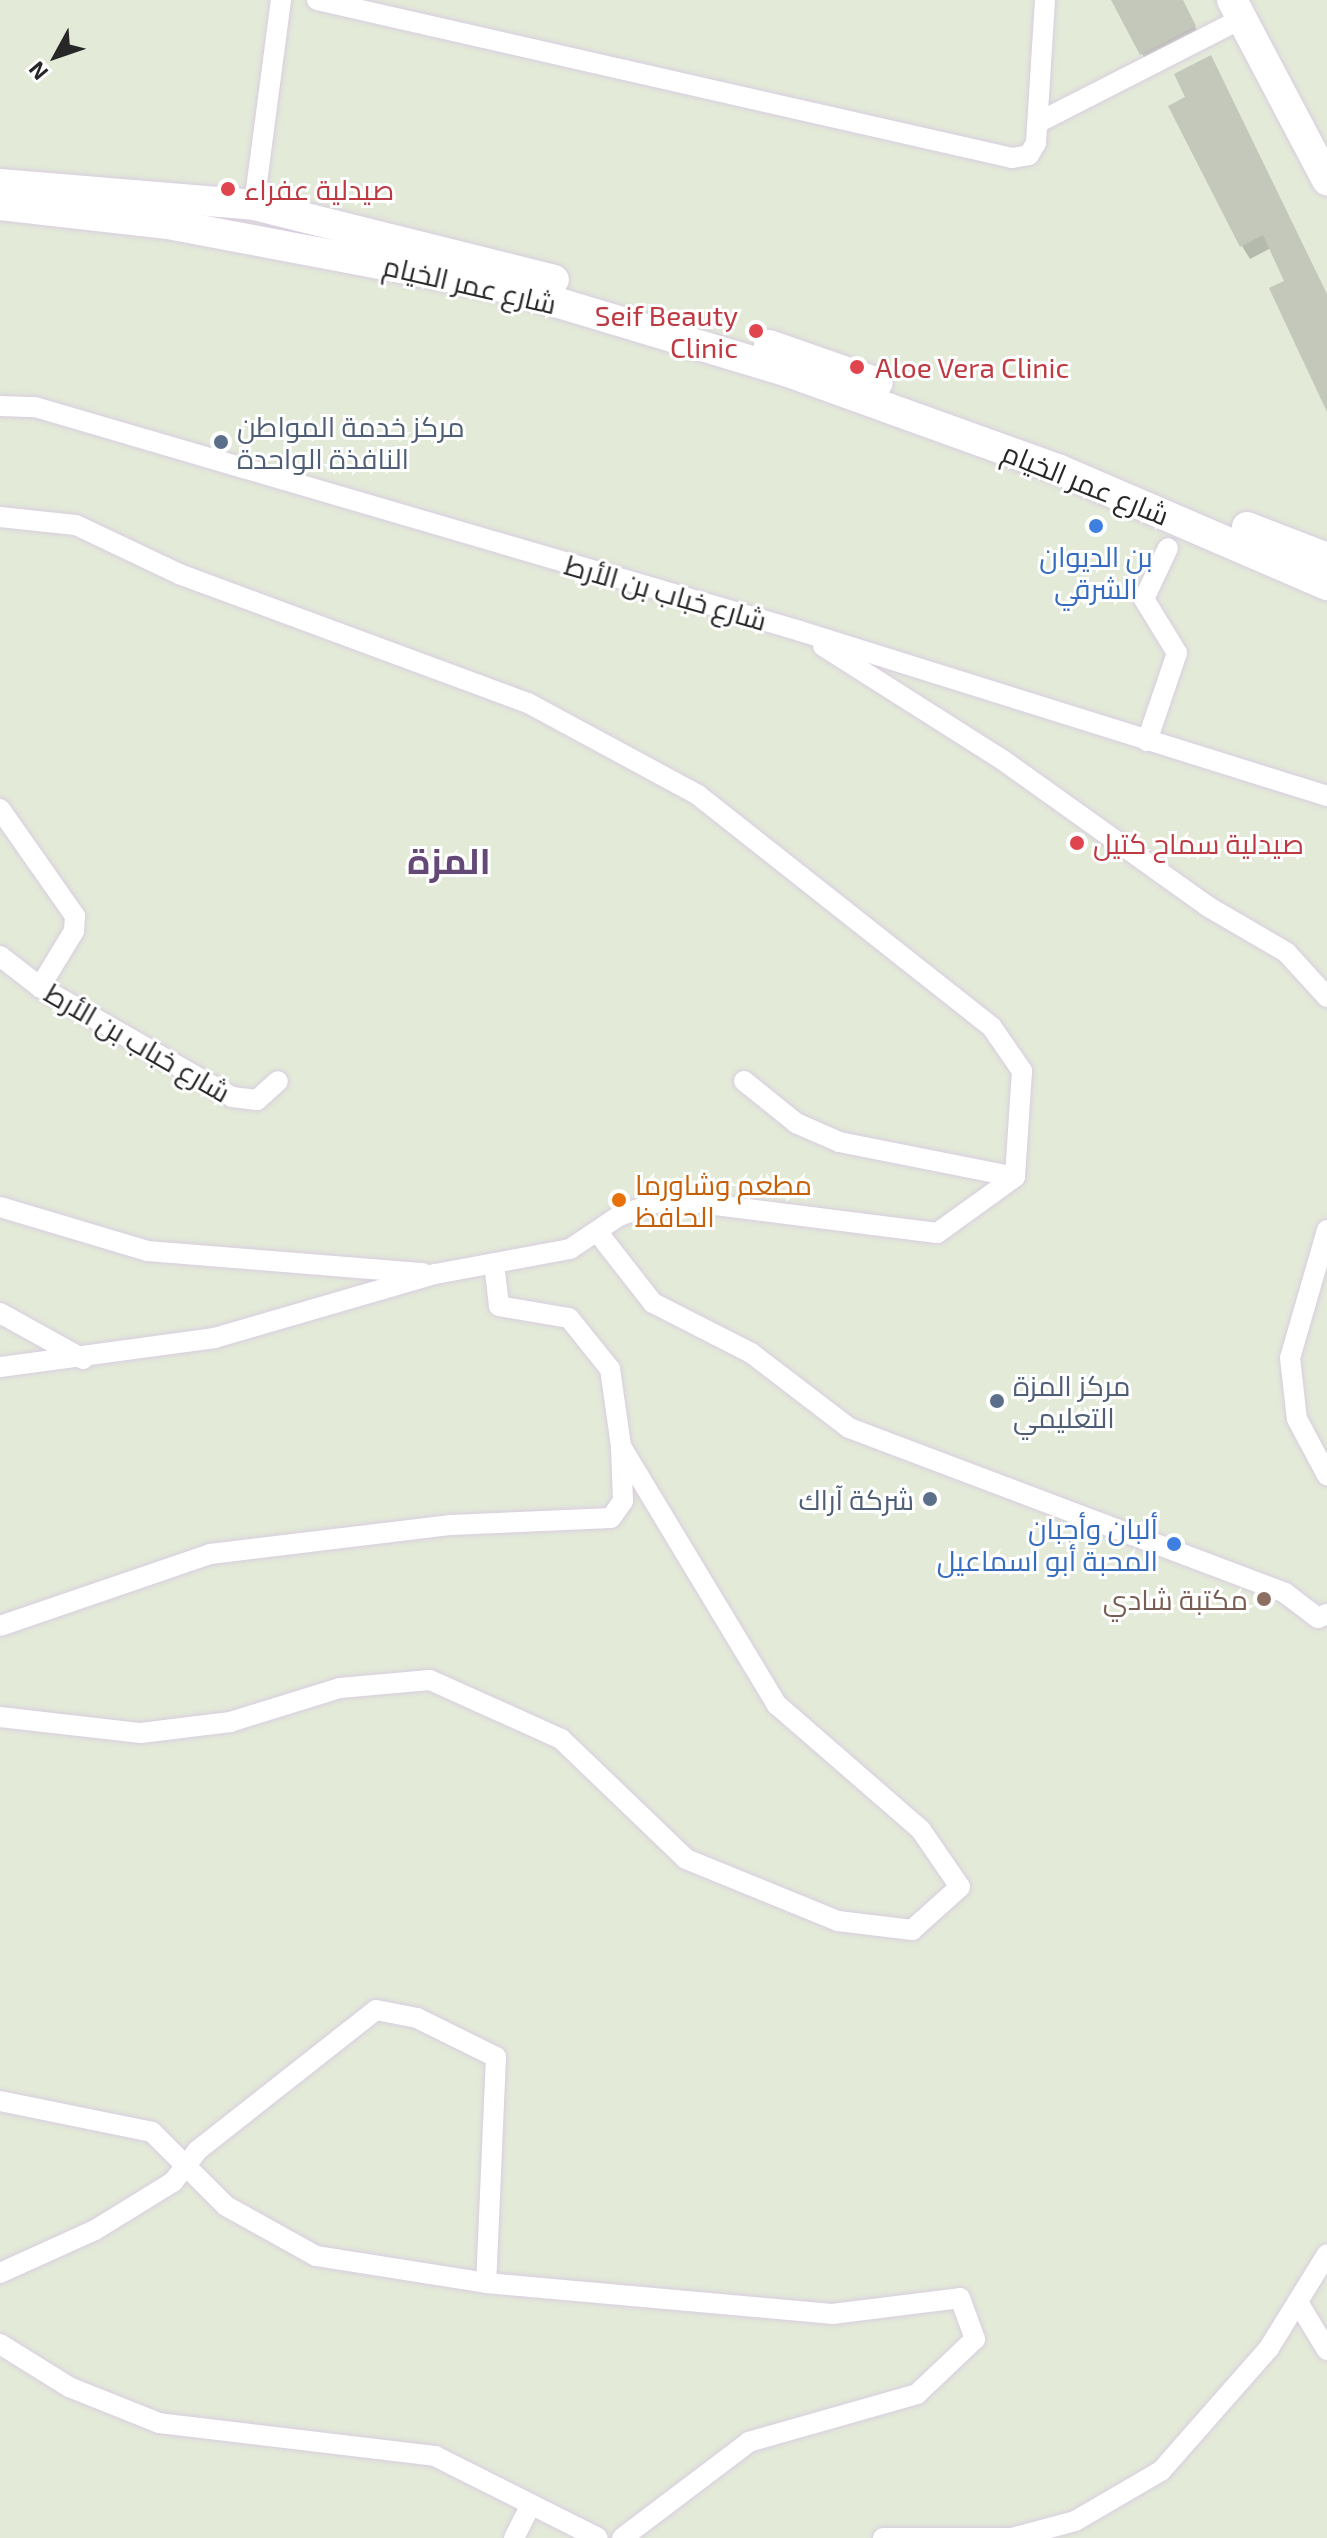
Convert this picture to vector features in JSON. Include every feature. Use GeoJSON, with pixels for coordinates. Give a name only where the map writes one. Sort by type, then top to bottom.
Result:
{"type":"FeatureCollection","features":[{"type":"Feature","properties":{"kind":"street"},"geometry":{"type":"LineString","coordinates":[[254,205],[281,0]]}},
{"type":"Feature","properties":{"kind":"street"},"geometry":{"type":"LineString","coordinates":[[317,0],[1012,158],[1029,155],[1039,122],[1045,0]]}},
{"type":"Feature","properties":{"kind":"street"},"geometry":{"type":"LineString","coordinates":[[1039,122],[1236,9],[1327,180]]}},
{"type":"Feature","properties":{"kind":"street","name":"شارع عمر الخيام"},"geometry":{"type":"LineString","coordinates":[[0,184],[254,205],[481,258],[819,360],[1327,558]]}},
{"type":"Feature","properties":{"kind":"street","name":"شارع عمر الخيام"},"geometry":{"type":"LineString","coordinates":[[0,205],[168,224],[512,289],[788,372],[1060,470],[1327,585]]}},
{"type":"Feature","properties":{"kind":"street","name":"شارع خباب بن الأرط"},"geometry":{"type":"LineString","coordinates":[[0,406],[35,407],[800,631],[1327,796]]}},
{"type":"Feature","properties":{"kind":"street"},"geometry":{"type":"LineString","coordinates":[[0,517],[76,525],[179,574],[528,703],[698,795],[991,1026],[1022,1071],[1015,1177]]}},
{"type":"Feature","properties":{"kind":"street"},"geometry":{"type":"LineString","coordinates":[[1147,741],[1177,653],[1144,599],[1168,548]]}},
{"type":"Feature","properties":{"kind":"street"},"geometry":{"type":"LineString","coordinates":[[800,631],[1286,952],[1327,997]]}},
{"type":"Feature","properties":{"kind":"street"},"geometry":{"type":"LineString","coordinates":[[0,809],[75,916],[74,931],[40,987]]}},
{"type":"Feature","properties":{"kind":"street","name":"شارع خباب بن الأرط"},"geometry":{"type":"LineString","coordinates":[[0,956],[40,987],[232,1097],[257,1100],[278,1081]]}},
{"type":"Feature","properties":{"kind":"street"},"geometry":{"type":"LineString","coordinates":[[744,1081],[796,1123],[839,1142],[1015,1177]]}},
{"type":"Feature","properties":{"kind":"street"},"geometry":{"type":"LineString","coordinates":[[0,1367],[83,1359],[215,1338],[435,1274],[570,1249],[599,1234],[619,1216],[666,1199],[937,1233],[1015,1177]]}},
{"type":"Feature","properties":{"kind":"street"},"geometry":{"type":"LineString","coordinates":[[0,1207],[148,1251],[435,1274]]}},
{"type":"Feature","properties":{"kind":"street"},"geometry":{"type":"LineString","coordinates":[[1327,1230],[1290,1358],[1297,1419],[1327,1475]]}},
{"type":"Feature","properties":{"kind":"street"},"geometry":{"type":"LineString","coordinates":[[599,1234],[653,1303],[751,1353],[849,1428],[1285,1593],[1318,1618],[1327,1614]]}},
{"type":"Feature","properties":{"kind":"street"},"geometry":{"type":"LineString","coordinates":[[0,1626],[210,1554],[451,1525],[611,1518],[623,1501],[621,1446],[610,1369],[569,1318],[499,1306],[494,1263]]}},
{"type":"Feature","properties":{"kind":"street"},"geometry":{"type":"LineString","coordinates":[[0,1313],[83,1359]]}},
{"type":"Feature","properties":{"kind":"street"},"geometry":{"type":"LineString","coordinates":[[0,1717],[141,1733],[230,1722],[340,1688],[430,1680],[561,1739],[686,1859],[838,1921],[912,1930],[960,1887],[952,1866],[921,1830],[777,1705],[621,1446]]}},
{"type":"Feature","properties":{"kind":"street"},"geometry":{"type":"LineString","coordinates":[[0,2273],[95,2230],[173,2182],[186,2165],[376,2010],[417,2018],[496,2057],[486,2283]]}},
{"type":"Feature","properties":{"kind":"street"},"geometry":{"type":"LineString","coordinates":[[0,2101],[152,2132],[226,2206],[316,2256],[486,2283],[832,2314],[960,2298],[975,2339],[917,2394],[749,2442],[622,2538]]}},
{"type":"Feature","properties":{"kind":"street"},"geometry":{"type":"LineString","coordinates":[[883,2538],[1012,2538],[1075,2521],[1161,2471],[1299,2304],[1327,2254]]}},
{"type":"Feature","properties":{"kind":"street"},"geometry":{"type":"LineString","coordinates":[[1299,2304],[1327,2350]]}},
{"type":"Feature","properties":{"kind":"street"},"geometry":{"type":"LineString","coordinates":[[0,2344],[69,2387],[159,2423],[435,2456],[598,2538]]}},
{"type":"Feature","properties":{"kind":"street"},"geometry":{"type":"LineString","coordinates":[[514,2538],[531,2505]]}},
{"type":"Feature","properties":{"kind":"building"},"geometry":{"type":"Polygon","coordinates":[[[1111,0],[1183,0],[1196,26],[1140,55],[1111,0]]]}},
{"type":"Feature","properties":{"kind":"building"},"geometry":{"type":"Polygon","coordinates":[[[1211,55],[1327,294],[1327,412],[1269,288],[1284,281],[1263,235],[1240,247],[1168,106],[1185,97],[1174,74],[1211,55]]]}},
{"type":"Feature","properties":{"kind":"place","name":"صيدلية عفراء"},"geometry":{"type":"Point","coordinates":[228,189]}},
{"type":"Feature","properties":{"kind":"place","name":"Seif Beauty Clinic"},"geometry":{"type":"Point","coordinates":[756,331]}},
{"type":"Feature","properties":{"kind":"place","name":"Aloe Vera Clinic"},"geometry":{"type":"Point","coordinates":[857,367]}},
{"type":"Feature","properties":{"kind":"place","name":"مركز خدمة المواطن النافذة الواحدة"},"geometry":{"type":"Point","coordinates":[221,442]}},
{"type":"Feature","properties":{"kind":"place","name":"بن الديوان الشرقي"},"geometry":{"type":"Point","coordinates":[1096,526]}},
{"type":"Feature","properties":{"kind":"place","name":"صيدلية سماح كتيل"},"geometry":{"type":"Point","coordinates":[1077,843]}},
{"type":"Feature","properties":{"kind":"place","name":"مطعم وشاورما الحافظ"},"geometry":{"type":"Point","coordinates":[619,1200]}},
{"type":"Feature","properties":{"kind":"place","name":"مركز المزة التعليمي"},"geometry":{"type":"Point","coordinates":[997,1401]}},
{"type":"Feature","properties":{"kind":"place","name":"شركة آراك"},"geometry":{"type":"Point","coordinates":[930,1499]}},
{"type":"Feature","properties":{"kind":"place","name":"ألبان وأجبان المحبة أبو اسماعيل"},"geometry":{"type":"Point","coordinates":[1174,1544]}},
{"type":"Feature","properties":{"kind":"place","name":"مكتبة شادي"},"geometry":{"type":"Point","coordinates":[1264,1599]}},
{"type":"Feature","properties":{"kind":"district","name":"المزة"},"geometry":{"type":"Point","coordinates":[449,860]}}]}
